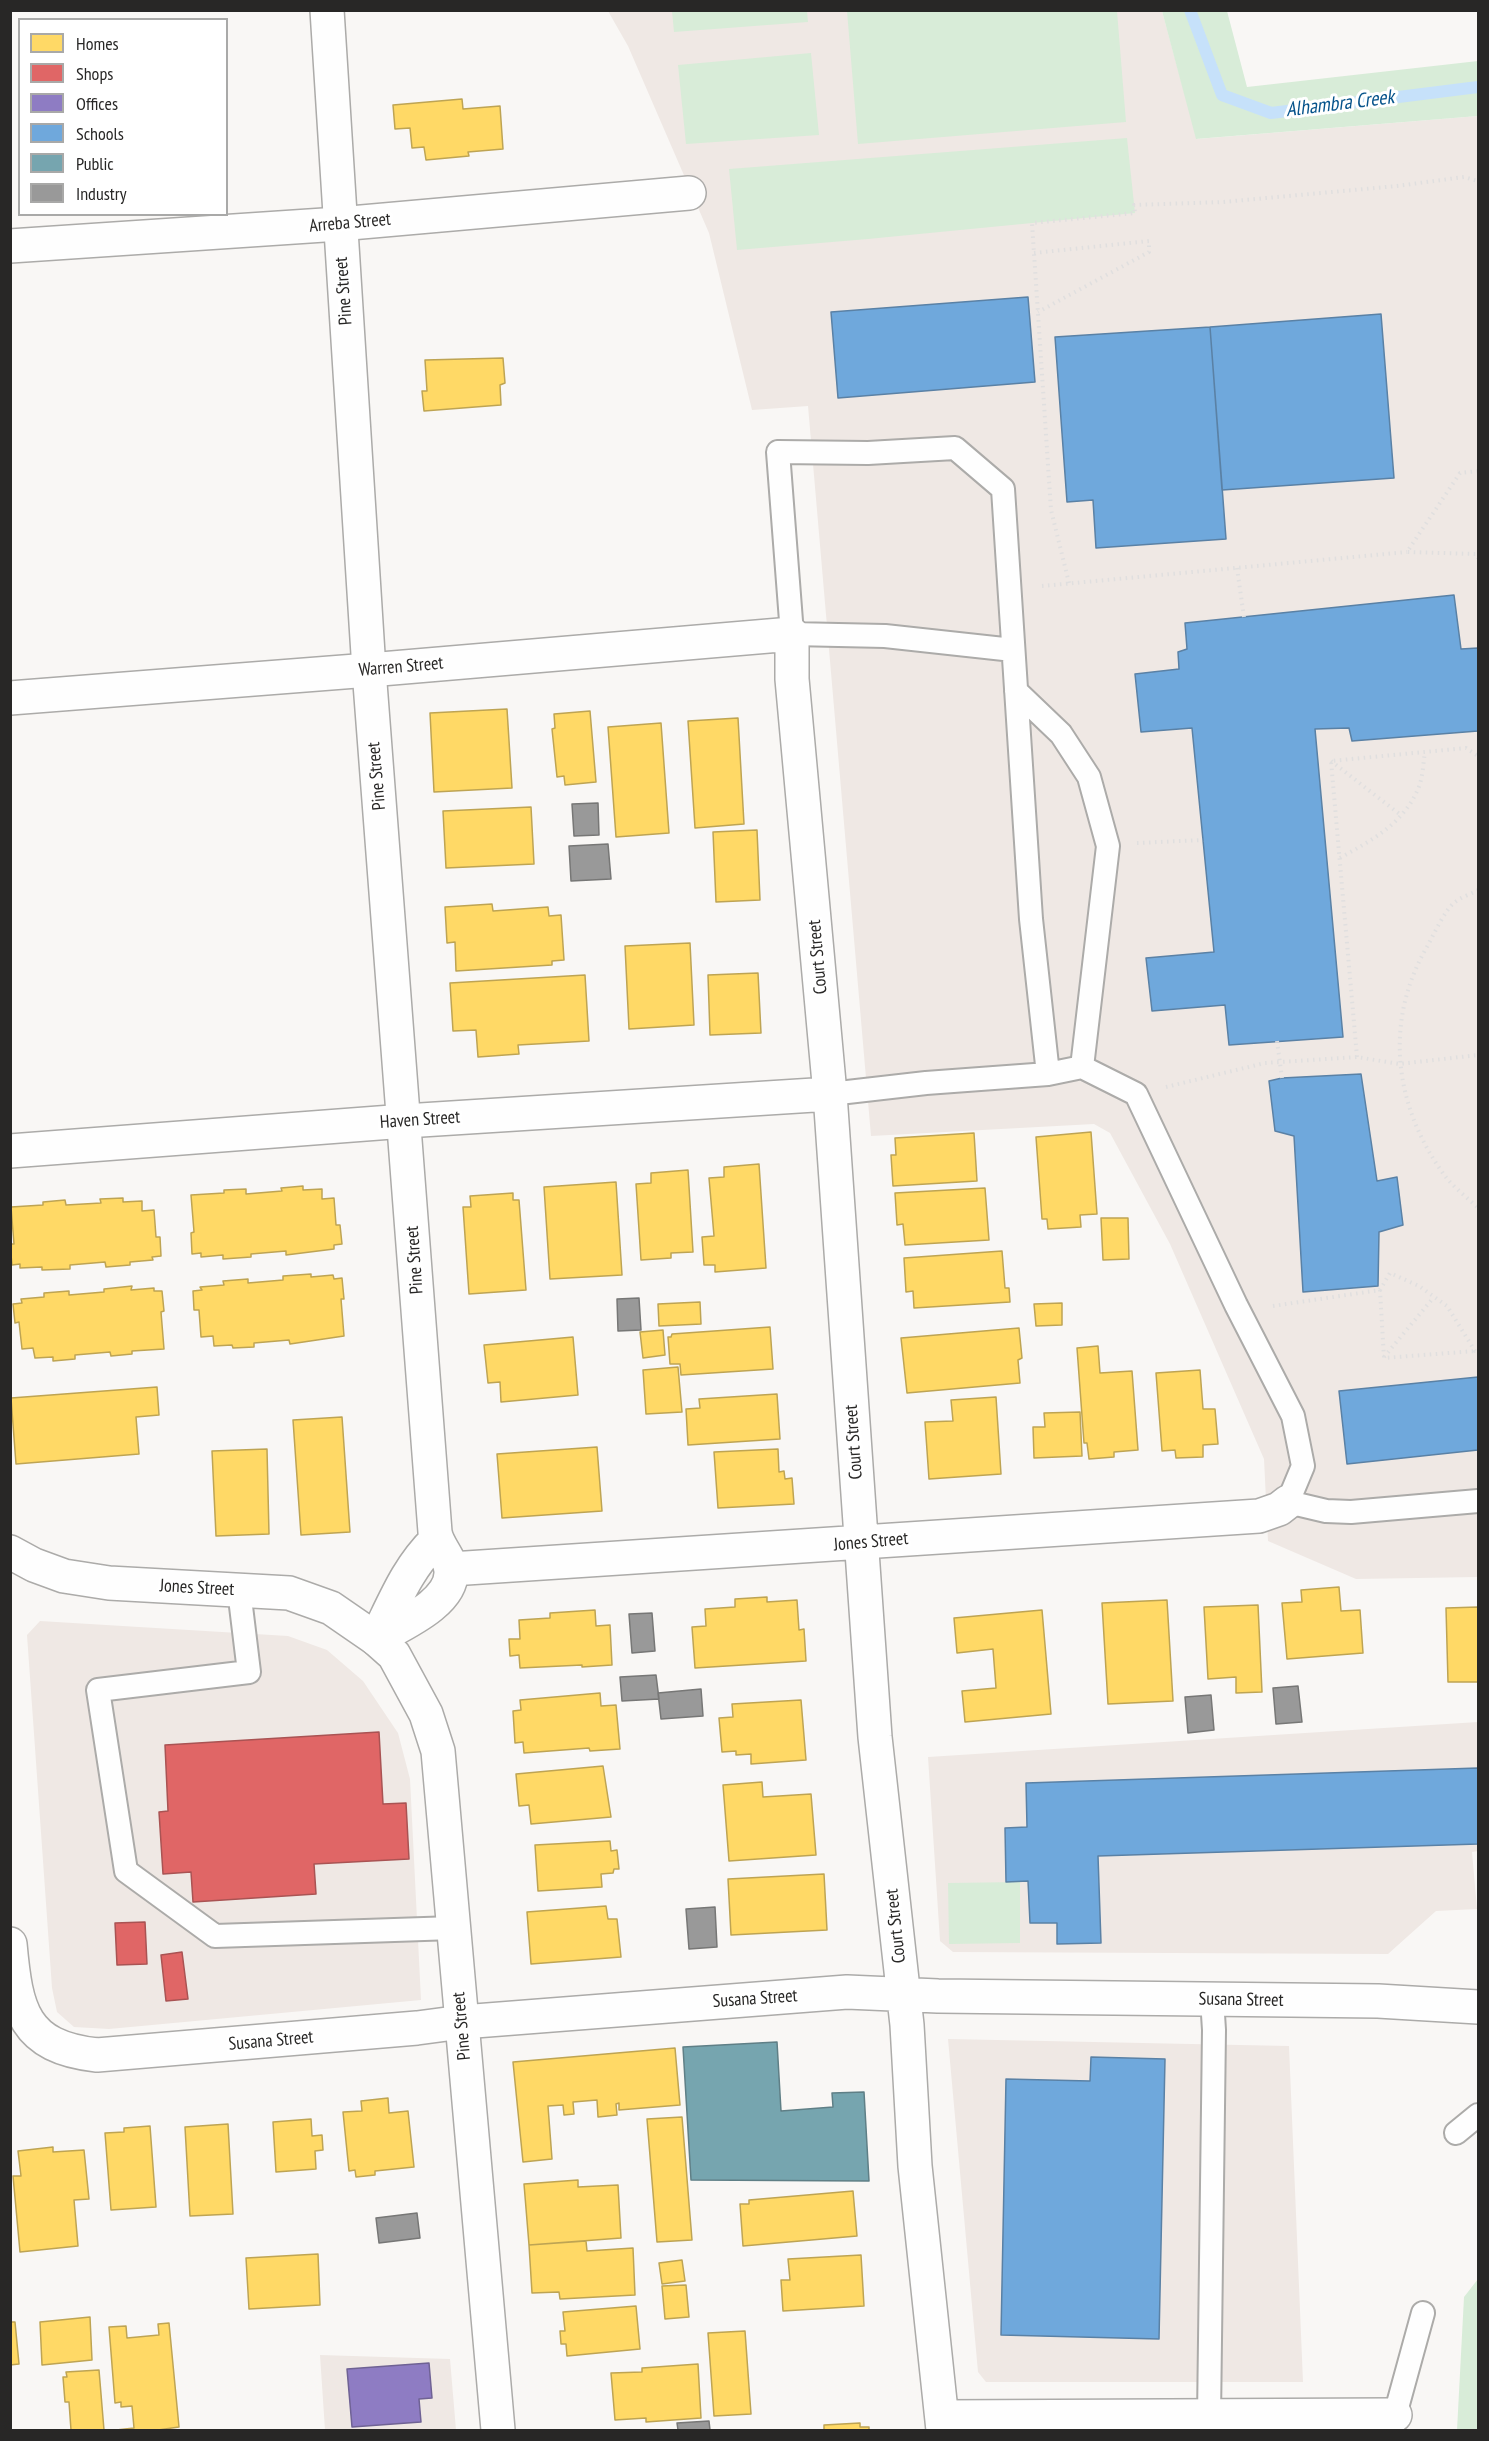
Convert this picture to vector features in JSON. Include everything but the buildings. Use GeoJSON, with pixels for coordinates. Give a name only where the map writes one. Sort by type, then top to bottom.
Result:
{"type":"FeatureCollection","features":[{"type":"Feature","properties":{"kind":"street","name":"Pine Street"},"geometry":{"type":"LineString","coordinates":[[327,10],[369,670],[436,1540],[451,1569]]}},
{"type":"Feature","properties":{"kind":"street","name":"Arreba Street"},"geometry":{"type":"LineString","coordinates":[[10,246],[339,224],[688,193]]}},
{"type":"Feature","properties":{"kind":"street","name":"Warren Street"},"geometry":{"type":"LineString","coordinates":[[10,698],[369,670],[792,633]]}},
{"type":"Feature","properties":{"kind":"street","name":"Court Street"},"geometry":{"type":"LineString","coordinates":[[792,633],[792,679],[830,1094],[875,1737],[903,1994],[915,2166],[943,2424]]}},
{"type":"Feature","properties":{"kind":"street","name":"Haven Street"},"geometry":{"type":"LineString","coordinates":[[10,1151],[405,1121],[830,1094]]}},
{"type":"Feature","properties":{"kind":"street","name":"Jones Street"},"geometry":{"type":"LineString","coordinates":[[451,1569],[862,1544],[897,1539],[1259,1516],[1279,1509],[1288,1502]]}},
{"type":"Feature","properties":{"kind":"street"},"geometry":{"type":"LineString","coordinates":[[376,1639],[419,1556],[436,1540]]}},
{"type":"Feature","properties":{"kind":"street","name":"Jones Street"},"geometry":{"type":"LineString","coordinates":[[10,1552],[34,1565],[64,1576],[109,1583],[289,1593],[331,1608],[376,1639]]}},
{"type":"Feature","properties":{"kind":"street"},"geometry":{"type":"LineString","coordinates":[[376,1639],[434,1606],[447,1588],[451,1569]]}},
{"type":"Feature","properties":{"kind":"street","name":"Pine Street"},"geometry":{"type":"LineString","coordinates":[[376,1639],[394,1655],[426,1714],[438,1751],[498,2430]]}},
{"type":"Feature","properties":{"kind":"street","name":"Susana Street"},"geometry":{"type":"LineString","coordinates":[[10,1944],[16,1997],[24,2018],[38,2034],[74,2053],[98,2055],[417,2028],[462,2022],[847,1992],[1212,2000],[1378,2001],[1479,2007]]}},
{"type":"Feature","properties":{"kind":"street"},"geometry":{"type":"LineString","coordinates":[[943,2424],[1395,2415]]}},
{"type":"Feature","properties":{"kind":"lane","name":"Court Street"},"geometry":{"type":"LineString","coordinates":[[792,633],[778,452],[868,453],[955,448],[1003,489],[1013,650]]}},
{"type":"Feature","properties":{"kind":"lane"},"geometry":{"type":"LineString","coordinates":[[792,633],[885,636],[1013,650],[1030,919],[1048,1074]]}},
{"type":"Feature","properties":{"kind":"lane"},"geometry":{"type":"LineString","coordinates":[[1016,691],[1061,734],[1089,777],[1108,846],[1082,1066]]}},
{"type":"Feature","properties":{"kind":"lane"},"geometry":{"type":"LineString","coordinates":[[830,1094],[926,1083],[1048,1074],[1082,1066],[1136,1094],[1236,1305],[1293,1416],[1303,1466],[1288,1502],[1326,1511],[1351,1512],[1479,1501]]}},
{"type":"Feature","properties":{"kind":"lane"},"geometry":{"type":"LineString","coordinates":[[239,1590],[249,1672],[99,1690],[126,1871],[214,1936],[454,1928]]}},
{"type":"Feature","properties":{"kind":"lane"},"geometry":{"type":"LineString","coordinates":[[1209,2417],[1214,2030],[1212,2000]]}},
{"type":"Feature","properties":{"kind":"lane"},"geometry":{"type":"LineString","coordinates":[[1456,2133],[1479,2115]]}},
{"type":"Feature","properties":{"kind":"lane"},"geometry":{"type":"LineString","coordinates":[[1395,2415],[1423,2313]]}},
{"type":"Feature","properties":{"kind":"path"},"geometry":{"type":"LineString","coordinates":[[1069,583],[1051,510],[1032,224],[1135,213],[1134,205],[1223,202],[1397,186],[1464,177],[1479,181]]}},
{"type":"Feature","properties":{"kind":"path"},"geometry":{"type":"LineString","coordinates":[[1034,254],[1149,241],[1149,252],[1038,312]]}},
{"type":"Feature","properties":{"kind":"path"},"geometry":{"type":"LineString","coordinates":[[1407,552],[1460,473],[1479,471]]}},
{"type":"Feature","properties":{"kind":"path"},"geometry":{"type":"LineString","coordinates":[[1039,586],[1407,552],[1476,554],[1479,558]]}},
{"type":"Feature","properties":{"kind":"path"},"geometry":{"type":"LineString","coordinates":[[1237,568],[1244,617]]}},
{"type":"Feature","properties":{"kind":"path"},"geometry":{"type":"LineString","coordinates":[[1331,761],[1466,748],[1479,756]]}},
{"type":"Feature","properties":{"kind":"path"},"geometry":{"type":"LineString","coordinates":[[1340,858],[1381,835],[1402,816],[1419,788],[1425,752]]}},
{"type":"Feature","properties":{"kind":"path"},"geometry":{"type":"LineString","coordinates":[[1331,761],[1402,816]]}},
{"type":"Feature","properties":{"kind":"path"},"geometry":{"type":"LineString","coordinates":[[1331,761],[1357,1057]]}},
{"type":"Feature","properties":{"kind":"path"},"geometry":{"type":"LineString","coordinates":[[1134,843],[1203,840]]}},
{"type":"Feature","properties":{"kind":"path"},"geometry":{"type":"LineString","coordinates":[[1479,890],[1453,903],[1424,952],[1406,993],[1399,1064],[1403,1089],[1422,1139],[1447,1178],[1479,1208]]}},
{"type":"Feature","properties":{"kind":"path"},"geometry":{"type":"LineString","coordinates":[[1277,1041],[1282,1078]]}},
{"type":"Feature","properties":{"kind":"path"},"geometry":{"type":"LineString","coordinates":[[1162,1088],[1280,1061],[1357,1057],[1399,1064],[1479,1055]]}},
{"type":"Feature","properties":{"kind":"path"},"geometry":{"type":"LineString","coordinates":[[1390,1274],[1419,1286],[1447,1306],[1477,1351],[1383,1358],[1380,1290],[1390,1274]]}},
{"type":"Feature","properties":{"kind":"path"},"geometry":{"type":"LineString","coordinates":[[1272,1306],[1380,1290]]}},
{"type":"Feature","properties":{"kind":"path"},"geometry":{"type":"LineString","coordinates":[[1383,1358],[1434,1297]]}},
{"type":"Feature","properties":{"kind":"shaded area"},"geometry":{"type":"Polygon","coordinates":[[[608,11],[1162,11],[1197,139],[1478,116],[1478,1577],[1356,1579],[1268,1541],[1264,1459],[1170,1244],[1110,1133],[1094,1124],[871,1136],[808,406],[752,410],[709,233],[628,46],[608,11]]]}},
{"type":"Feature","properties":{"kind":"shaded area"},"geometry":{"type":"Polygon","coordinates":[[[40,1621],[288,1636],[327,1650],[363,1681],[398,1733],[410,1779],[421,2000],[109,2029],[74,2027],[57,2012],[52,1988],[27,1635],[40,1621]]]}},
{"type":"Feature","properties":{"kind":"shaded area"},"geometry":{"type":"Polygon","coordinates":[[[1478,1722],[1478,1851],[1472,1852],[1477,1909],[1436,1911],[1388,1954],[953,1952],[940,1941],[928,1757],[1478,1722]]]}},
{"type":"Feature","properties":{"kind":"shaded area"},"geometry":{"type":"Polygon","coordinates":[[[948,2039],[1289,2046],[1303,2382],[986,2382],[978,2372],[948,2039]]]}},
{"type":"Feature","properties":{"kind":"shaded area"},"geometry":{"type":"Polygon","coordinates":[[[320,2355],[450,2359],[456,2430],[325,2430],[320,2355]]]}},
{"type":"Feature","properties":{"kind":"green space"},"geometry":{"type":"Polygon","coordinates":[[[672,11],[807,11],[808,22],[674,32],[672,11]]]}},
{"type":"Feature","properties":{"kind":"green space"},"geometry":{"type":"Polygon","coordinates":[[[847,11],[1117,11],[1126,122],[858,144],[847,11]]]}},
{"type":"Feature","properties":{"kind":"green space"},"geometry":{"type":"Polygon","coordinates":[[[1162,11],[1227,11],[1247,87],[1478,61],[1478,116],[1196,139],[1162,11]]]}},
{"type":"Feature","properties":{"kind":"green space"},"geometry":{"type":"Polygon","coordinates":[[[811,53],[819,135],[686,144],[678,65],[811,53]]]}},
{"type":"Feature","properties":{"kind":"green space"},"geometry":{"type":"Polygon","coordinates":[[[1127,138],[1135,213],[737,250],[729,169],[1127,138]]]}},
{"type":"Feature","properties":{"kind":"green space"},"geometry":{"type":"Polygon","coordinates":[[[1020,1882],[1020,1943],[949,1944],[948,1883],[1020,1882]]]}},
{"type":"Feature","properties":{"kind":"green space"},"geometry":{"type":"Polygon","coordinates":[[[1478,2279],[1478,2430],[1457,2430],[1464,2297],[1478,2279]]]}},
{"type":"Feature","properties":{"kind":"waterway","name":"Alhambra Creek"},"geometry":{"type":"LineString","coordinates":[[1190,10],[1222,95],[1271,113],[1478,87]]}}]}
